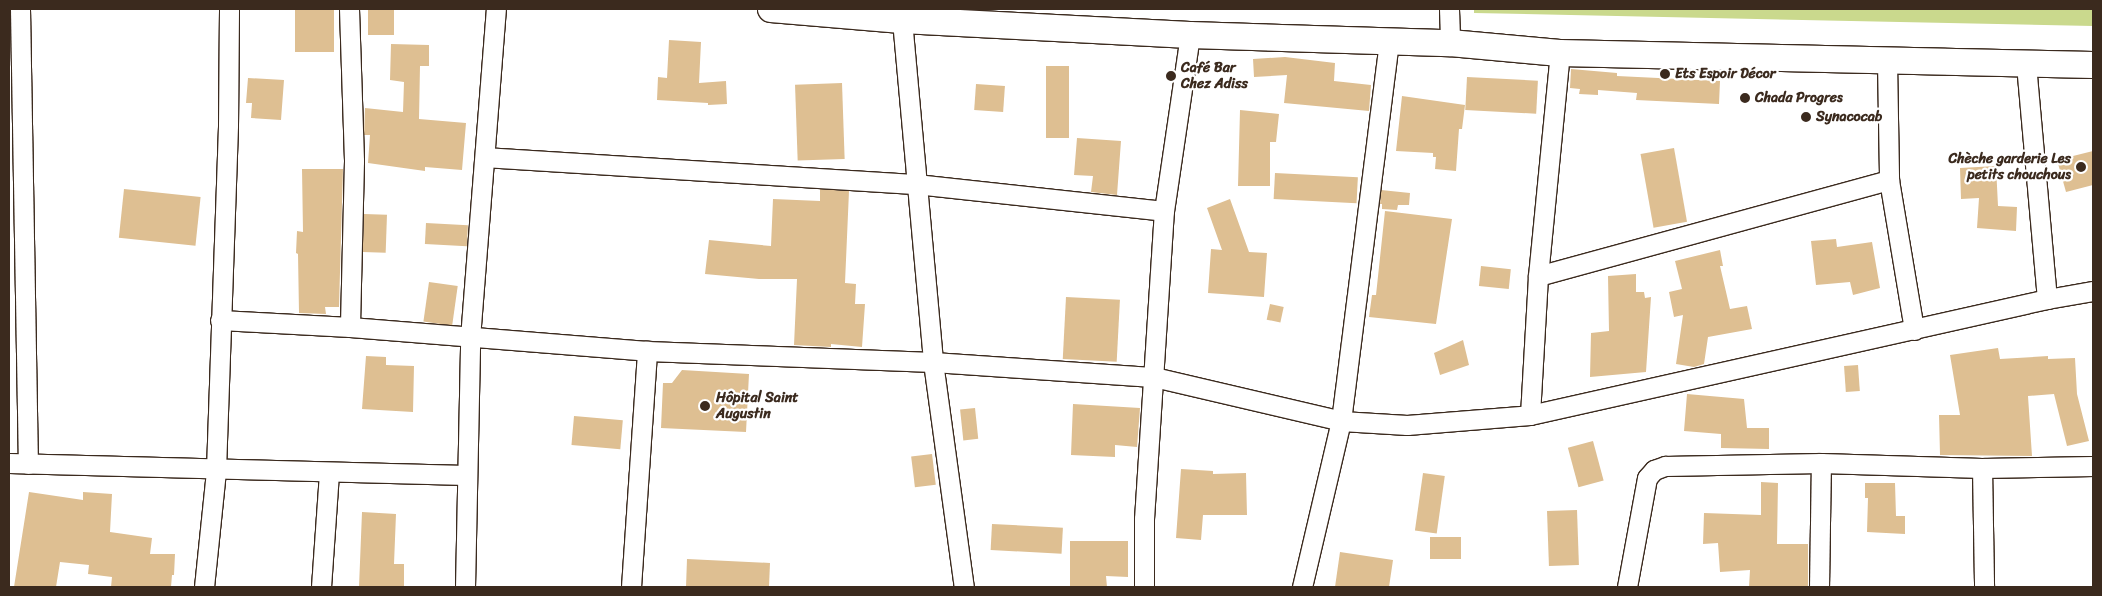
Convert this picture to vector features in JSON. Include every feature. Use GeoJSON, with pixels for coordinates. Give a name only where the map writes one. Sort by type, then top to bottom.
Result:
{"type":"FeatureCollection","features":[{"type":"Feature","properties":{"kind":"main road"},"geometry":{"type":"LineString","coordinates":[[771,9],[901,14],[1190,35],[1450,43],[1560,54],[2093,66]]}},
{"type":"Feature","properties":{"kind":"street"},"geometry":{"type":"LineString","coordinates":[[20,9],[28,464]]}},
{"type":"Feature","properties":{"kind":"street"},"geometry":{"type":"LineString","coordinates":[[204,587],[216,470],[228,125],[228,9]]}},
{"type":"Feature","properties":{"kind":"street"},"geometry":{"type":"LineString","coordinates":[[349,9],[354,161],[350,327]]}},
{"type":"Feature","properties":{"kind":"street"},"geometry":{"type":"LineString","coordinates":[[465,587],[470,338],[496,9]]}},
{"type":"Feature","properties":{"kind":"street"},"geometry":{"type":"LineString","coordinates":[[1448,9],[1450,43]]}},
{"type":"Feature","properties":{"kind":"street"},"geometry":{"type":"LineString","coordinates":[[901,14],[933,362],[964,587]]}},
{"type":"Feature","properties":{"kind":"street"},"geometry":{"type":"LineString","coordinates":[[1144,587],[1144,520],[1164,211],[1190,35]]}},
{"type":"Feature","properties":{"kind":"street"},"geometry":{"type":"LineString","coordinates":[[1302,587],[1341,421],[1389,41]]}},
{"type":"Feature","properties":{"kind":"street"},"geometry":{"type":"LineString","coordinates":[[1530,415],[1538,276],[1560,54]]}},
{"type":"Feature","properties":{"kind":"street"},"geometry":{"type":"LineString","coordinates":[[1887,62],[1890,180],[1914,330]]}},
{"type":"Feature","properties":{"kind":"street"},"geometry":{"type":"LineString","coordinates":[[2026,64],[2047,299]]}},
{"type":"Feature","properties":{"kind":"street"},"geometry":{"type":"LineString","coordinates":[[485,157],[916,184],[1164,211]]}},
{"type":"Feature","properties":{"kind":"street"},"geometry":{"type":"LineString","coordinates":[[1538,276],[1890,180]]}},
{"type":"Feature","properties":{"kind":"street"},"geometry":{"type":"LineString","coordinates":[[220,320],[350,327],[647,351],[933,362],[1154,377],[1341,421],[1433,425],[1530,415],[2047,299],[2093,291]]}},
{"type":"Feature","properties":{"kind":"street"},"geometry":{"type":"LineString","coordinates":[[631,587],[647,351]]}},
{"type":"Feature","properties":{"kind":"street"},"geometry":{"type":"LineString","coordinates":[[9,463],[216,470],[466,475]]}},
{"type":"Feature","properties":{"kind":"street"},"geometry":{"type":"LineString","coordinates":[[1819,587],[1821,463]]}},
{"type":"Feature","properties":{"kind":"street"},"geometry":{"type":"LineString","coordinates":[[1627,587],[1647,478],[1654,470],[1665,466],[1821,463],[1982,468],[2093,466]]}},
{"type":"Feature","properties":{"kind":"street"},"geometry":{"type":"LineString","coordinates":[[1982,468],[1984,587]]}},
{"type":"Feature","properties":{"kind":"street"},"geometry":{"type":"LineString","coordinates":[[321,587],[329,472]]}},
{"type":"Feature","properties":{"kind":"green space"},"geometry":{"type":"Polygon","coordinates":[[[1474,9],[2093,9],[2093,26],[1474,13],[1474,9]]]}},
{"type":"Feature","properties":{"kind":"building"},"geometry":{"type":"Polygon","coordinates":[[[295,9],[334,9],[334,52],[295,52],[295,9]]]}},
{"type":"Feature","properties":{"kind":"building"},"geometry":{"type":"Polygon","coordinates":[[[368,9],[394,9],[394,35],[368,35],[368,9]]]}},
{"type":"Feature","properties":{"kind":"building"},"geometry":{"type":"Polygon","coordinates":[[[669,40],[701,42],[699,83],[726,81],[727,104],[708,105],[708,103],[657,100],[658,77],[667,78],[669,40]]]}},
{"type":"Feature","properties":{"kind":"building"},"geometry":{"type":"Polygon","coordinates":[[[391,44],[429,45],[429,66],[420,66],[419,119],[466,123],[462,170],[425,167],[425,171],[368,163],[370,135],[364,135],[365,108],[403,112],[404,82],[390,80],[391,44]]]}},
{"type":"Feature","properties":{"kind":"building"},"geometry":{"type":"Polygon","coordinates":[[[1285,57],[1335,63],[1334,81],[1371,85],[1369,111],[1284,103],[1287,75],[1254,77],[1253,59],[1285,57]]]}},
{"type":"Feature","properties":{"kind":"building"},"geometry":{"type":"Polygon","coordinates":[[[1046,66],[1069,66],[1069,138],[1046,138],[1046,66]]]}},
{"type":"Feature","properties":{"kind":"building"},"geometry":{"type":"Polygon","coordinates":[[[1571,69],[1617,73],[1617,76],[1720,81],[1719,104],[1636,100],[1637,93],[1598,90],[1598,95],[1579,94],[1580,89],[1570,88],[1571,69]]]}},
{"type":"Feature","properties":{"kind":"building"},"geometry":{"type":"Polygon","coordinates":[[[1467,77],[1538,81],[1536,114],[1465,110],[1467,77]]]}},
{"type":"Feature","properties":{"kind":"building"},"geometry":{"type":"Polygon","coordinates":[[[248,78],[284,80],[281,120],[251,118],[252,103],[246,103],[248,78]]]}},
{"type":"Feature","properties":{"kind":"building"},"geometry":{"type":"Polygon","coordinates":[[[842,83],[845,159],[798,161],[795,85],[842,83]]]}},
{"type":"Feature","properties":{"kind":"building"},"geometry":{"type":"Polygon","coordinates":[[[976,84],[1005,86],[1003,112],[974,110],[976,84]]]}},
{"type":"Feature","properties":{"kind":"building"},"geometry":{"type":"Polygon","coordinates":[[[1402,96],[1465,105],[1462,129],[1459,129],[1456,171],[1435,169],[1436,157],[1433,157],[1433,153],[1396,151],[1402,96]]]}},
{"type":"Feature","properties":{"kind":"building"},"geometry":{"type":"Polygon","coordinates":[[[1240,110],[1279,114],[1276,142],[1270,142],[1270,186],[1238,186],[1240,110]]]}},
{"type":"Feature","properties":{"kind":"building"},"geometry":{"type":"Polygon","coordinates":[[[1077,138],[1121,141],[1117,195],[1091,192],[1093,176],[1074,175],[1077,138]]]}},
{"type":"Feature","properties":{"kind":"building"},"geometry":{"type":"Polygon","coordinates":[[[1674,148],[1687,222],[1654,228],[1641,154],[1674,148]]]}},
{"type":"Feature","properties":{"kind":"building"},"geometry":{"type":"Polygon","coordinates":[[[2093,151],[2093,185],[2066,192],[2057,160],[2093,151]]]}},
{"type":"Feature","properties":{"kind":"building"},"geometry":{"type":"Polygon","coordinates":[[[1996,166],[1998,206],[2017,207],[2016,231],[1977,228],[1979,198],[1961,199],[1960,168],[1996,166]]]}},
{"type":"Feature","properties":{"kind":"building"},"geometry":{"type":"Polygon","coordinates":[[[302,169],[343,169],[339,307],[325,307],[326,314],[299,313],[298,254],[296,253],[297,231],[303,232],[302,169]]]}},
{"type":"Feature","properties":{"kind":"building"},"geometry":{"type":"Polygon","coordinates":[[[1275,173],[1358,177],[1357,203],[1274,199],[1275,173]]]}},
{"type":"Feature","properties":{"kind":"building"},"geometry":{"type":"Polygon","coordinates":[[[124,189],[201,197],[195,246],[119,238],[124,189]]]}},
{"type":"Feature","properties":{"kind":"building"},"geometry":{"type":"Polygon","coordinates":[[[820,189],[849,191],[845,283],[856,284],[855,304],[865,304],[862,347],[831,344],[831,347],[794,345],[797,279],[759,279],[705,274],[709,240],[771,246],[773,199],[820,201],[820,189]]]}},
{"type":"Feature","properties":{"kind":"building"},"geometry":{"type":"Polygon","coordinates":[[[1381,190],[1410,193],[1409,205],[1398,205],[1397,210],[1382,209],[1382,204],[1380,204],[1381,190]]]}},
{"type":"Feature","properties":{"kind":"building"},"geometry":{"type":"Polygon","coordinates":[[[1230,199],[1249,252],[1267,253],[1264,297],[1208,293],[1211,249],[1222,250],[1207,208],[1230,199]]]}},
{"type":"Feature","properties":{"kind":"building"},"geometry":{"type":"Polygon","coordinates":[[[1385,211],[1452,219],[1436,324],[1369,317],[1372,295],[1376,295],[1385,211]]]}},
{"type":"Feature","properties":{"kind":"building"},"geometry":{"type":"Polygon","coordinates":[[[364,214],[387,215],[386,253],[363,252],[364,214]]]}},
{"type":"Feature","properties":{"kind":"building"},"geometry":{"type":"Polygon","coordinates":[[[426,223],[468,225],[467,246],[425,244],[426,223]]]}},
{"type":"Feature","properties":{"kind":"building"},"geometry":{"type":"Polygon","coordinates":[[[1836,239],[1837,247],[1872,242],[1880,288],[1853,295],[1850,282],[1816,285],[1811,241],[1836,239]]]}},
{"type":"Feature","properties":{"kind":"building"},"geometry":{"type":"Polygon","coordinates":[[[1720,250],[1723,266],[1720,266],[1730,309],[1747,306],[1752,329],[1708,337],[1704,364],[1694,367],[1676,364],[1683,315],[1674,317],[1669,292],[1682,289],[1675,261],[1720,250]]]}},
{"type":"Feature","properties":{"kind":"building"},"geometry":{"type":"Polygon","coordinates":[[[1481,266],[1511,269],[1509,289],[1479,286],[1481,266]]]}},
{"type":"Feature","properties":{"kind":"building"},"geometry":{"type":"Polygon","coordinates":[[[1636,274],[1636,292],[1644,292],[1645,298],[1651,297],[1646,372],[1590,377],[1591,333],[1609,331],[1608,276],[1636,274]]]}},
{"type":"Feature","properties":{"kind":"building"},"geometry":{"type":"Polygon","coordinates":[[[429,282],[458,286],[452,326],[423,322],[429,282]]]}},
{"type":"Feature","properties":{"kind":"building"},"geometry":{"type":"Polygon","coordinates":[[[1066,297],[1120,300],[1117,362],[1063,359],[1066,297]]]}},
{"type":"Feature","properties":{"kind":"building"},"geometry":{"type":"Polygon","coordinates":[[[1270,304],[1284,307],[1280,323],[1267,320],[1270,304]]]}},
{"type":"Feature","properties":{"kind":"building"},"geometry":{"type":"Polygon","coordinates":[[[1463,340],[1469,365],[1440,375],[1434,353],[1463,340]]]}},
{"type":"Feature","properties":{"kind":"building"},"geometry":{"type":"Polygon","coordinates":[[[1998,348],[2000,359],[2048,356],[2048,359],[2075,358],[2077,394],[2089,441],[2067,446],[2054,394],[2028,396],[2032,456],[1940,455],[1939,415],[1960,415],[1950,355],[1998,348]]]}},
{"type":"Feature","properties":{"kind":"building"},"geometry":{"type":"Polygon","coordinates":[[[366,356],[386,357],[386,365],[414,366],[413,412],[362,409],[366,356]]]}},
{"type":"Feature","properties":{"kind":"building"},"geometry":{"type":"Polygon","coordinates":[[[1858,365],[1860,391],[1846,392],[1844,366],[1858,365]]]}},
{"type":"Feature","properties":{"kind":"building","name":"Hôpital Saint Augustin"},"geometry":{"type":"Polygon","coordinates":[[[682,370],[749,374],[746,432],[661,428],[663,383],[672,383],[682,370]]]}},
{"type":"Feature","properties":{"kind":"building"},"geometry":{"type":"Polygon","coordinates":[[[1687,394],[1744,399],[1747,428],[1769,428],[1769,449],[1721,448],[1721,434],[1684,431],[1687,394]]]}},
{"type":"Feature","properties":{"kind":"building"},"geometry":{"type":"Polygon","coordinates":[[[1073,404],[1140,408],[1137,447],[1115,445],[1115,457],[1071,455],[1073,404]]]}},
{"type":"Feature","properties":{"kind":"building"},"geometry":{"type":"Polygon","coordinates":[[[975,408],[978,439],[963,440],[960,410],[975,408]]]}},
{"type":"Feature","properties":{"kind":"building"},"geometry":{"type":"Polygon","coordinates":[[[574,416],[623,420],[620,449],[571,445],[574,416]]]}},
{"type":"Feature","properties":{"kind":"building"},"geometry":{"type":"Polygon","coordinates":[[[1593,441],[1604,481],[1578,487],[1568,448],[1593,441]]]}},
{"type":"Feature","properties":{"kind":"building"},"geometry":{"type":"Polygon","coordinates":[[[932,454],[936,485],[915,487],[911,457],[932,454]]]}},
{"type":"Feature","properties":{"kind":"building"},"geometry":{"type":"Polygon","coordinates":[[[1181,469],[1213,471],[1213,474],[1246,473],[1247,515],[1203,515],[1201,540],[1176,538],[1181,469]]]}},
{"type":"Feature","properties":{"kind":"building"},"geometry":{"type":"Polygon","coordinates":[[[1423,473],[1445,476],[1437,533],[1415,530],[1423,473]]]}},
{"type":"Feature","properties":{"kind":"building"},"geometry":{"type":"Polygon","coordinates":[[[1761,482],[1778,483],[1777,544],[1808,544],[1808,587],[1749,587],[1750,570],[1720,572],[1718,543],[1703,544],[1704,513],[1761,515],[1761,482]]]}},
{"type":"Feature","properties":{"kind":"building"},"geometry":{"type":"Polygon","coordinates":[[[1865,483],[1895,483],[1896,516],[1905,516],[1905,534],[1867,532],[1868,498],[1865,498],[1865,483]]]}},
{"type":"Feature","properties":{"kind":"building"},"geometry":{"type":"Polygon","coordinates":[[[29,492],[83,500],[83,492],[112,494],[110,532],[152,538],[150,554],[175,554],[174,575],[172,575],[171,587],[111,587],[112,577],[88,574],[89,565],[60,562],[56,587],[14,587],[29,492]]]}},
{"type":"Feature","properties":{"kind":"building"},"geometry":{"type":"Polygon","coordinates":[[[1577,510],[1579,565],[1549,566],[1547,511],[1577,510]]]}},
{"type":"Feature","properties":{"kind":"building"},"geometry":{"type":"Polygon","coordinates":[[[362,512],[396,514],[394,564],[404,564],[404,587],[359,587],[362,512]]]}},
{"type":"Feature","properties":{"kind":"building"},"geometry":{"type":"Polygon","coordinates":[[[992,524],[1063,528],[1062,554],[991,550],[992,524]]]}},
{"type":"Feature","properties":{"kind":"building"},"geometry":{"type":"Polygon","coordinates":[[[1430,537],[1461,537],[1461,559],[1430,559],[1430,537]]]}},
{"type":"Feature","properties":{"kind":"building"},"geometry":{"type":"Polygon","coordinates":[[[1070,541],[1128,541],[1128,577],[1106,576],[1107,587],[1070,587],[1070,541]]]}},
{"type":"Feature","properties":{"kind":"building"},"geometry":{"type":"Polygon","coordinates":[[[1340,552],[1393,560],[1389,587],[1335,587],[1340,552]]]}},
{"type":"Feature","properties":{"kind":"building"},"geometry":{"type":"Polygon","coordinates":[[[687,559],[770,563],[769,587],[686,587],[687,559]]]}},
{"type":"Feature","properties":{"kind":"place","name":"Ets Espoir Décor"},"geometry":{"type":"Point","coordinates":[1665,74]}},
{"type":"Feature","properties":{"kind":"place","name":"Café Bar Chez Adiss"},"geometry":{"type":"Point","coordinates":[1171,76]}},
{"type":"Feature","properties":{"kind":"place","name":"Chada Progres"},"geometry":{"type":"Point","coordinates":[1745,98]}},
{"type":"Feature","properties":{"kind":"place","name":"Synacocab"},"geometry":{"type":"Point","coordinates":[1806,117]}},
{"type":"Feature","properties":{"kind":"place","name":"Chèche garderie Les petits chouchous"},"geometry":{"type":"Point","coordinates":[2081,167]}},
{"type":"Feature","properties":{"kind":"place","name":"Hôpital Saint Augustin"},"geometry":{"type":"Point","coordinates":[705,406]}}]}
